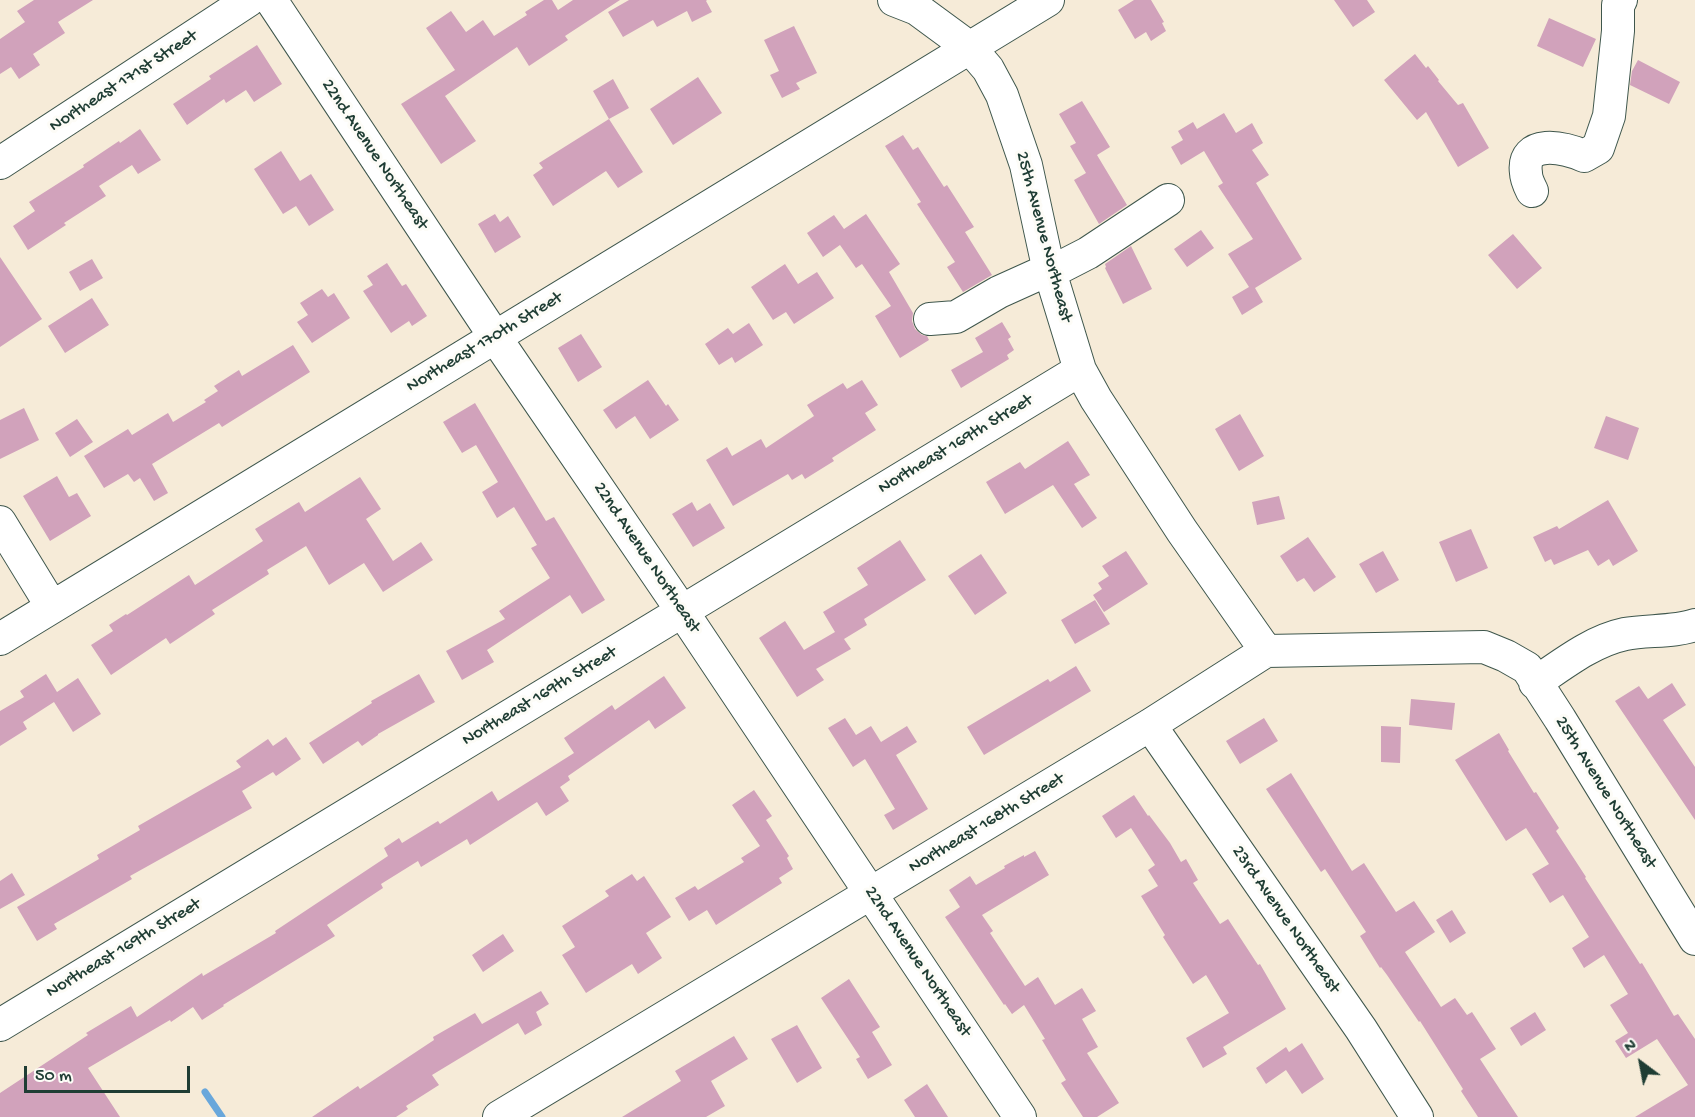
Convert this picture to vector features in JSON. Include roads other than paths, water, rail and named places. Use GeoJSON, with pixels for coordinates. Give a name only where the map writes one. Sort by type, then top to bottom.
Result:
{"type":"FeatureCollection","features":[{"type":"Feature","properties":{"kind":"street","name":"Northeast 171st Street"},"geometry":{"type":"LineString","coordinates":[[0,163],[249,0]]}},
{"type":"Feature","properties":{"kind":"street","name":"22nd Avenue Northeast"},"geometry":{"type":"LineString","coordinates":[[271,0],[1020,1117]]}},
{"type":"Feature","properties":{"kind":"street","name":"25th Avenue Northeast"},"geometry":{"type":"LineString","coordinates":[[894,0],[917,9],[970,48],[988,69],[1002,95],[1026,165],[1047,262],[1080,370],[1096,399],[1182,531],[1266,651],[1484,647],[1527,668],[1695,939]]}},
{"type":"Feature","properties":{"kind":"street","name":"Northeast 170th Street"},"geometry":{"type":"LineString","coordinates":[[0,639],[1048,0]]}},
{"type":"Feature","properties":{"kind":"street"},"geometry":{"type":"LineString","coordinates":[[1532,191],[1525,172],[1526,163],[1532,152],[1540,147],[1555,147],[1584,156],[1598,147],[1610,116],[1618,31],[1618,5],[1621,0]]}},
{"type":"Feature","properties":{"kind":"street"},"geometry":{"type":"LineString","coordinates":[[930,319],[956,317],[999,292],[1088,253],[1168,200]]}},
{"type":"Feature","properties":{"kind":"street","name":"Northeast 169th Street"},"geometry":{"type":"LineString","coordinates":[[0,1025],[1080,370]]}},
{"type":"Feature","properties":{"kind":"street"},"geometry":{"type":"LineString","coordinates":[[0,522],[52,607]]}},
{"type":"Feature","properties":{"kind":"street"},"geometry":{"type":"LineString","coordinates":[[1535,683],[1607,638],[1628,633],[1695,625]]}},
{"type":"Feature","properties":{"kind":"street","name":"Northeast 168th Street"},"geometry":{"type":"LineString","coordinates":[[499,1117],[872,894],[1150,725],[1266,651]]}},
{"type":"Feature","properties":{"kind":"street","name":"23rd Avenue Northeast"},"geometry":{"type":"LineString","coordinates":[[1150,725],[1354,1019],[1417,1117]]}},
{"type":"Feature","properties":{"kind":"waterway"},"geometry":{"type":"LineString","coordinates":[[205,1092],[222,1117]]}}]}
